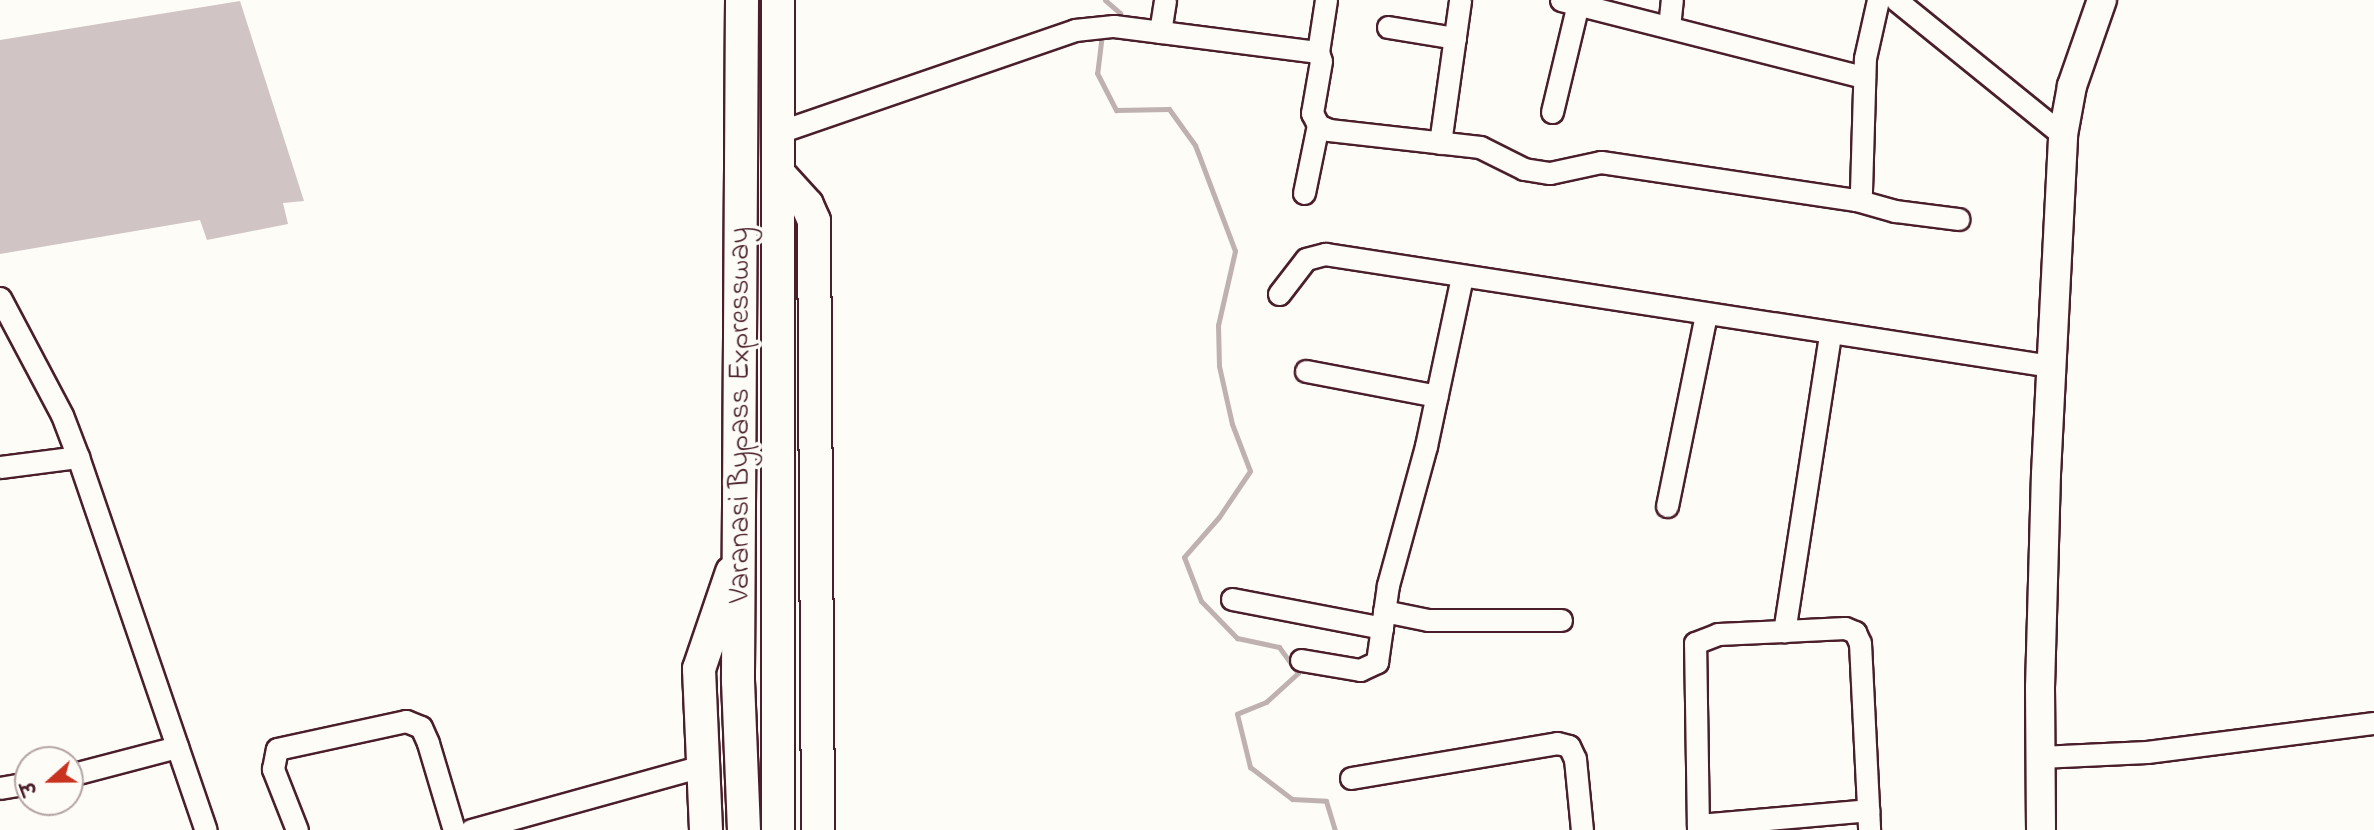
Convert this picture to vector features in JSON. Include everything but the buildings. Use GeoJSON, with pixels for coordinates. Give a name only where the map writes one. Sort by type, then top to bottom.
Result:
{"type":"FeatureCollection","features":[{"type":"Feature","properties":{"kind":"highway","name":"Varanasi Bypass Expressway"},"geometry":{"type":"LineString","coordinates":[[742,0],[738,681],[744,830]]}},
{"type":"Feature","properties":{"kind":"highway","name":"Varanasi Bypass Expressway"},"geometry":{"type":"LineString","coordinates":[[778,0],[778,830]]}},
{"type":"Feature","properties":{"kind":"highway"},"geometry":{"type":"LineString","coordinates":[[778,173],[807,205],[814,221],[818,830]]}},
{"type":"Feature","properties":{"kind":"highway"},"geometry":{"type":"LineString","coordinates":[[706,830],[701,766],[699,669],[740,551]]}},
{"type":"Feature","properties":{"kind":"main road"},"geometry":{"type":"LineString","coordinates":[[2042,830],[2040,757],[2051,366],[2063,135],[2072,86],[2102,0]]}},
{"type":"Feature","properties":{"kind":"street"},"geometry":{"type":"LineString","coordinates":[[727,0],[743,34]]}},
{"type":"Feature","properties":{"kind":"street"},"geometry":{"type":"LineString","coordinates":[[1160,33],[1165,0]]}},
{"type":"Feature","properties":{"kind":"street"},"geometry":{"type":"LineString","coordinates":[[1304,193],[1318,125],[1312,102],[1320,71],[1318,52],[1326,0]]}},
{"type":"Feature","properties":{"kind":"street"},"geometry":{"type":"LineString","coordinates":[[1440,143],[1460,0]]}},
{"type":"Feature","properties":{"kind":"street"},"geometry":{"type":"LineString","coordinates":[[1669,27],[1672,0]]}},
{"type":"Feature","properties":{"kind":"street"},"geometry":{"type":"LineString","coordinates":[[1856,200],[1861,191],[1864,77],[1878,0]]}},
{"type":"Feature","properties":{"kind":"street"},"geometry":{"type":"LineString","coordinates":[[1896,0],[2063,135]]}},
{"type":"Feature","properties":{"kind":"street"},"geometry":{"type":"LineString","coordinates":[[1552,112],[1569,2],[1864,77]]}},
{"type":"Feature","properties":{"kind":"street"},"geometry":{"type":"LineString","coordinates":[[779,132],[1105,26],[1318,52]]}},
{"type":"Feature","properties":{"kind":"street"},"geometry":{"type":"LineString","coordinates":[[1388,27],[1455,37]]}},
{"type":"Feature","properties":{"kind":"street"},"geometry":{"type":"LineString","coordinates":[[1318,125],[1480,147],[1524,169],[1550,173],[1601,162],[1856,200],[1895,211],[1958,219]]}},
{"type":"Feature","properties":{"kind":"street"},"geometry":{"type":"LineString","coordinates":[[1279,294],[1306,259],[1325,254],[1830,335],[2051,366]]}},
{"type":"Feature","properties":{"kind":"street"},"geometry":{"type":"LineString","coordinates":[[1301,660],[1370,668],[1377,662],[1383,620],[1437,396],[1462,277]]}},
{"type":"Feature","properties":{"kind":"street"},"geometry":{"type":"LineString","coordinates":[[0,298],[62,415],[206,830]]}},
{"type":"Feature","properties":{"kind":"street"},"geometry":{"type":"LineString","coordinates":[[1667,506],[1706,315]]}},
{"type":"Feature","properties":{"kind":"street"},"geometry":{"type":"LineString","coordinates":[[1784,631],[1830,335]]}},
{"type":"Feature","properties":{"kind":"street"},"geometry":{"type":"LineString","coordinates":[[1306,371],[1437,396]]}},
{"type":"Feature","properties":{"kind":"street"},"geometry":{"type":"LineString","coordinates":[[0,467],[78,457]]}},
{"type":"Feature","properties":{"kind":"street"},"geometry":{"type":"LineString","coordinates":[[1233,599],[1383,620],[1561,620]]}},
{"type":"Feature","properties":{"kind":"street"},"geometry":{"type":"LineString","coordinates":[[1845,628],[1855,632],[1860,643],[1868,820],[1698,828],[1695,643],[1718,634],[1845,628]]}},
{"type":"Feature","properties":{"kind":"street"},"geometry":{"type":"LineString","coordinates":[[296,830],[273,769],[277,749],[406,720],[421,727],[428,743],[454,830]]}},
{"type":"Feature","properties":{"kind":"street"},"geometry":{"type":"LineString","coordinates":[[2040,757],[2147,752],[2374,723]]}},
{"type":"Feature","properties":{"kind":"street"},"geometry":{"type":"LineString","coordinates":[[1351,778],[1557,743],[1569,746],[1575,759],[1582,830]]}},
{"type":"Feature","properties":{"kind":"street"},"geometry":{"type":"LineString","coordinates":[[84,771],[177,747]]}},
{"type":"Feature","properties":{"kind":"street"},"geometry":{"type":"LineString","coordinates":[[471,830],[701,766]]}},
{"type":"Feature","properties":{"kind":"waterway"},"geometry":{"type":"LineString","coordinates":[[1105,0],[1120,13],[1114,19]]}},
{"type":"Feature","properties":{"kind":"waterway"},"geometry":{"type":"LineString","coordinates":[[1102,34],[1097,73],[1116,110],[1169,109],[1195,145],[1235,251],[1218,325],[1219,366],[1232,424],[1250,471],[1219,517],[1184,557],[1201,601],[1237,638],[1279,647],[1298,673],[1266,702],[1237,714],[1250,767],[1292,799],[1326,801],[1335,830]]}}]}
